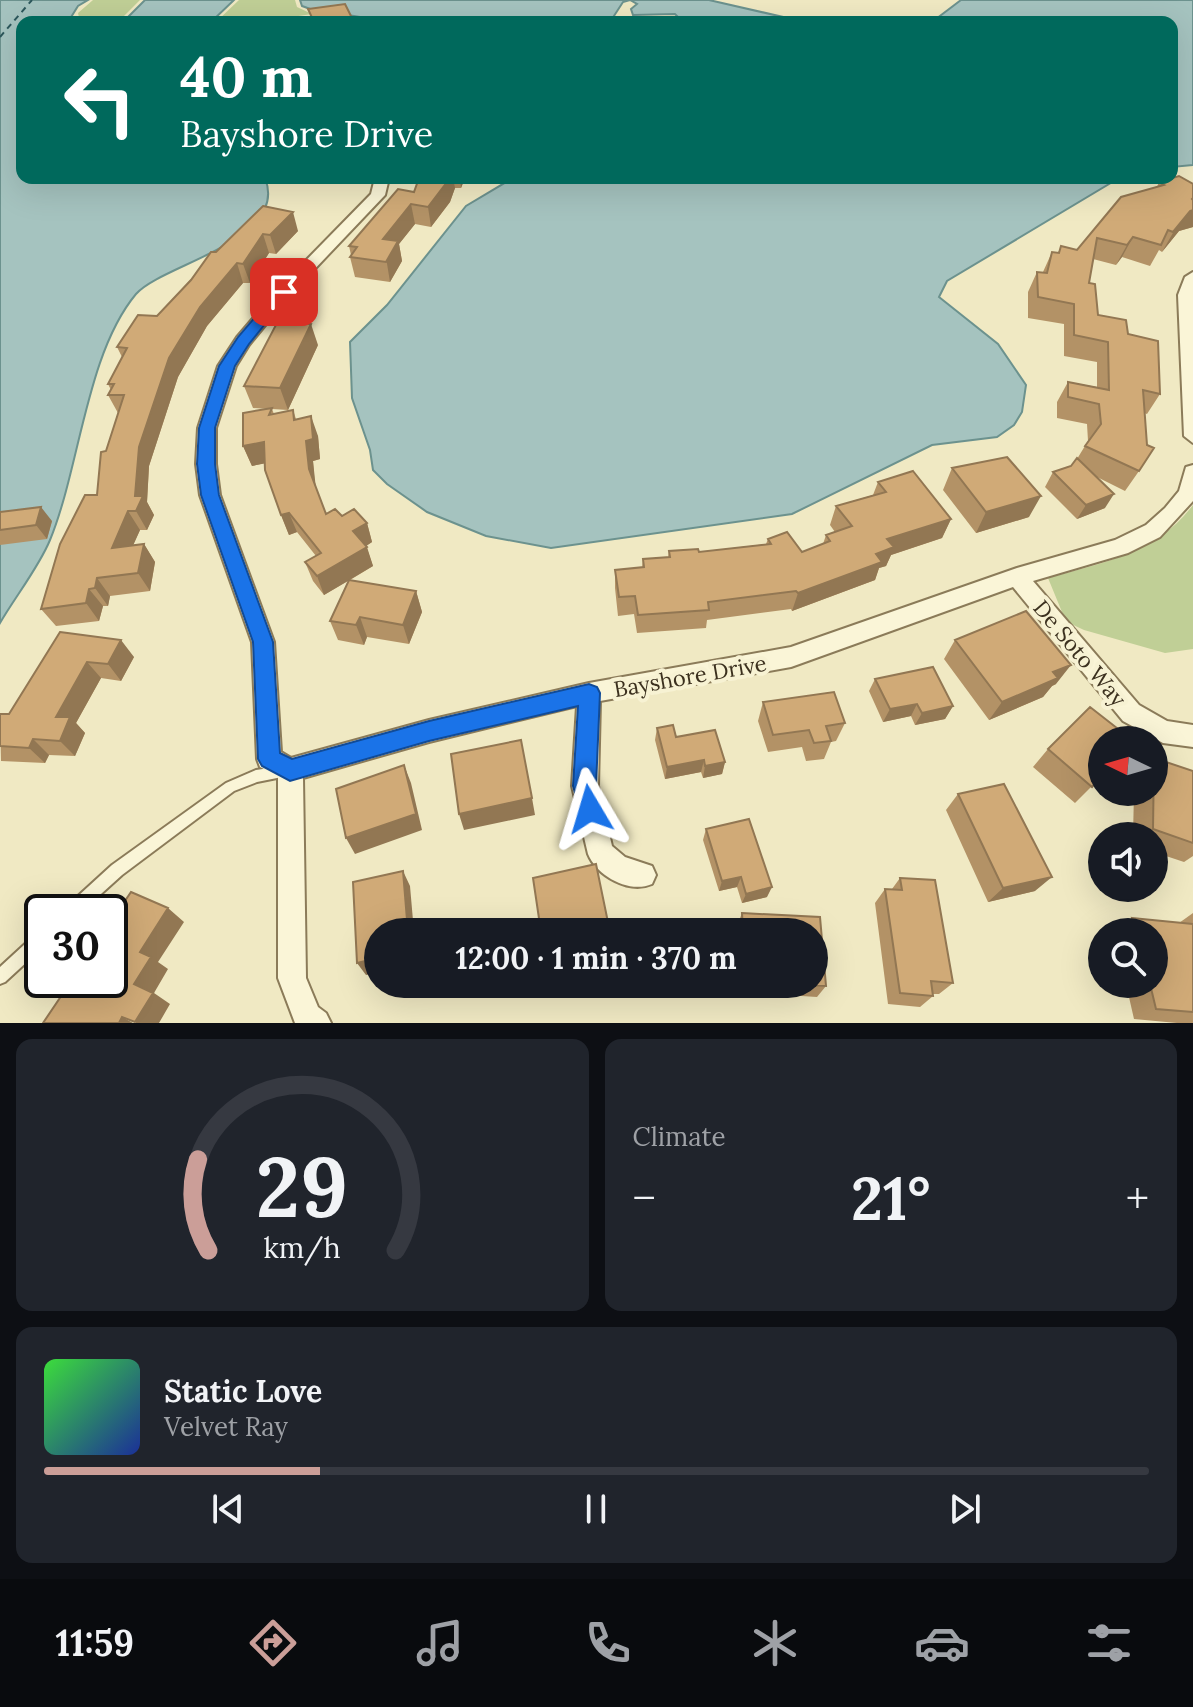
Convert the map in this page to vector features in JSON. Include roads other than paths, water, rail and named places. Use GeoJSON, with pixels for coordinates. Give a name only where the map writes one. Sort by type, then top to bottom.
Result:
{"type":"FeatureCollection","features":[{"type":"Feature","properties":{"kind":"street"},"geometry":{"type":"LineString","coordinates":[[316,1023],[307,1017],[292,978],[290,770],[269,759],[263,642],[210,495],[206,464],[207,428],[227,366],[243,341],[284,292],[378,195],[381,184]]}},
{"type":"Feature","properties":{"kind":"street"},"geometry":{"type":"LineString","coordinates":[[1193,277],[1186,295],[1193,436]]}},
{"type":"Feature","properties":{"kind":"street","name":"Bayshore Drive"},"geometry":{"type":"LineString","coordinates":[[290,770],[429,731],[589,693],[791,657],[1017,577],[1121,547],[1153,531],[1188,493],[1193,472]]}},
{"type":"Feature","properties":{"kind":"street","name":"De Soto Way"},"geometry":{"type":"LineString","coordinates":[[1017,577],[1131,713],[1163,732],[1193,736]]}},
{"type":"Feature","properties":{"kind":"street"},"geometry":{"type":"LineString","coordinates":[[589,693],[585,786],[601,854],[618,869],[643,875]]}},
{"type":"Feature","properties":{"kind":"lane"},"geometry":{"type":"LineString","coordinates":[[91,894],[117,870],[230,787],[256,776],[290,770]]}},
{"type":"Feature","properties":{"kind":"lane"},"geometry":{"type":"LineString","coordinates":[[0,977],[24,955]]}},
{"type":"Feature","properties":{"kind":"water"},"geometry":{"type":"Polygon","coordinates":[[[0,0],[88,0],[78,6],[72,16],[16,16],[16,184],[266,184],[268,200],[259,218],[242,234],[150,283],[136,294],[119,319],[95,379],[50,540],[0,623],[0,0]]]}},
{"type":"Feature","properties":{"kind":"water"},"geometry":{"type":"Polygon","coordinates":[[[145,0],[234,0],[217,16],[129,16],[145,0]]]}},
{"type":"Feature","properties":{"kind":"water"},"geometry":{"type":"Polygon","coordinates":[[[300,0],[630,0],[623,2],[614,16],[353,16],[302,6],[300,0]]]}},
{"type":"Feature","properties":{"kind":"water"},"geometry":{"type":"Polygon","coordinates":[[[630,0],[709,0],[779,16],[633,15],[631,9],[637,4],[630,0]]]}},
{"type":"Feature","properties":{"kind":"water"},"geometry":{"type":"Polygon","coordinates":[[[961,0],[1193,0],[1193,165],[1178,166],[1178,16],[940,16],[961,0]]]}},
{"type":"Feature","properties":{"kind":"water"},"geometry":{"type":"Polygon","coordinates":[[[503,184],[1109,184],[947,281],[939,297],[998,344],[1026,385],[1022,412],[1014,425],[997,437],[932,445],[792,514],[551,548],[486,536],[427,512],[387,484],[373,470],[370,450],[352,398],[350,342],[387,305],[466,206],[503,184]]]}}]}
